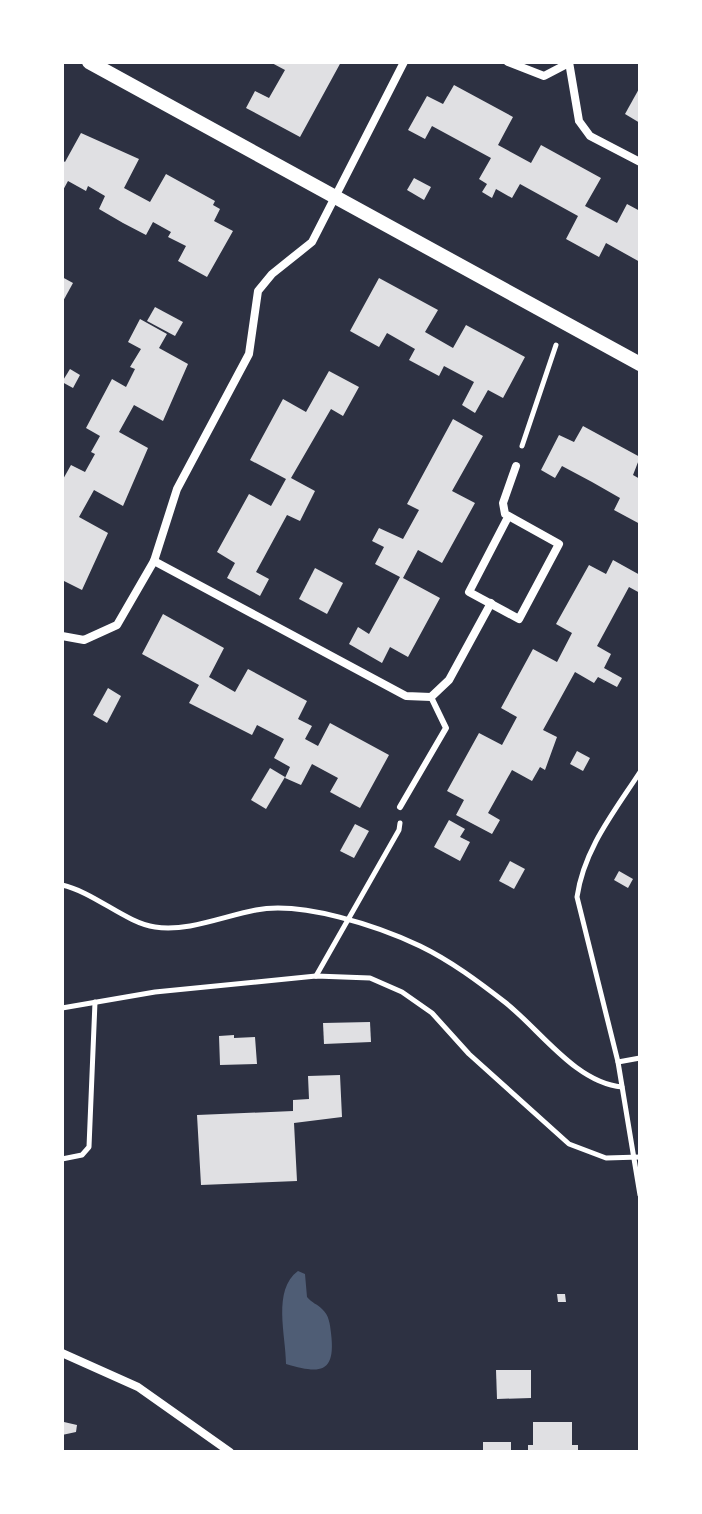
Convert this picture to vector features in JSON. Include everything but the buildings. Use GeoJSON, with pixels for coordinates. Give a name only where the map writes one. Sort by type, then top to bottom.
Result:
{"type":"FeatureCollection","features":[{"type":"Feature","properties":{"kind":"street"},"geometry":{"type":"LineString","coordinates":[[89,62],[640,364]]}},
{"type":"Feature","properties":{"kind":"street"},"geometry":{"type":"LineString","coordinates":[[62,636],[84,640],[117,625],[154,561],[177,489],[249,354],[258,291],[272,274],[312,242],[404,62]]}},
{"type":"Feature","properties":{"kind":"street"},"geometry":{"type":"LineString","coordinates":[[508,62],[544,76],[568,63],[579,121],[590,136],[640,162]]}},
{"type":"Feature","properties":{"kind":"street"},"geometry":{"type":"LineString","coordinates":[[508,517],[469,592],[519,619],[559,544],[508,517],[503,503],[516,466]]}},
{"type":"Feature","properties":{"kind":"street"},"geometry":{"type":"LineString","coordinates":[[154,561],[406,696],[431,697],[449,680],[491,603]]}},
{"type":"Feature","properties":{"kind":"street"},"geometry":{"type":"LineString","coordinates":[[62,1353],[138,1387],[230,1452]]}},
{"type":"Feature","properties":{"kind":"lane"},"geometry":{"type":"LineString","coordinates":[[400,807],[446,728],[431,697]]}},
{"type":"Feature","properties":{"kind":"path"},"geometry":{"type":"LineString","coordinates":[[516,466],[564,322]]}},
{"type":"Feature","properties":{"kind":"path"},"geometry":{"type":"LineString","coordinates":[[640,772],[592,847],[581,871],[577,897],[618,1062],[640,1195]]}},
{"type":"Feature","properties":{"kind":"path"},"geometry":{"type":"LineString","coordinates":[[316,976],[399,830],[400,807]]}},
{"type":"Feature","properties":{"kind":"path"},"geometry":{"type":"LineString","coordinates":[[62,885],[86,892],[151,927],[173,928],[283,906],[345,921],[419,946],[456,967],[506,1003],[581,1069],[609,1086],[622,1087]]}},
{"type":"Feature","properties":{"kind":"path"},"geometry":{"type":"LineString","coordinates":[[62,1008],[155,992],[316,976],[370,978],[402,992],[432,1013],[469,1054],[569,1144],[606,1158],[640,1157]]}},
{"type":"Feature","properties":{"kind":"path"},"geometry":{"type":"LineString","coordinates":[[62,1159],[82,1155],[89,1147],[95,1002]]}},
{"type":"Feature","properties":{"kind":"path"},"geometry":{"type":"LineString","coordinates":[[618,1062],[640,1058]]}},
{"type":"Feature","properties":{"kind":"water"},"geometry":{"type":"Polygon","coordinates":[[[298,1271],[305,1274],[307,1297],[324,1311],[330,1323],[331,1357],[323,1368],[308,1369],[286,1364],[283,1301],[290,1279],[298,1271]]]}}]}
